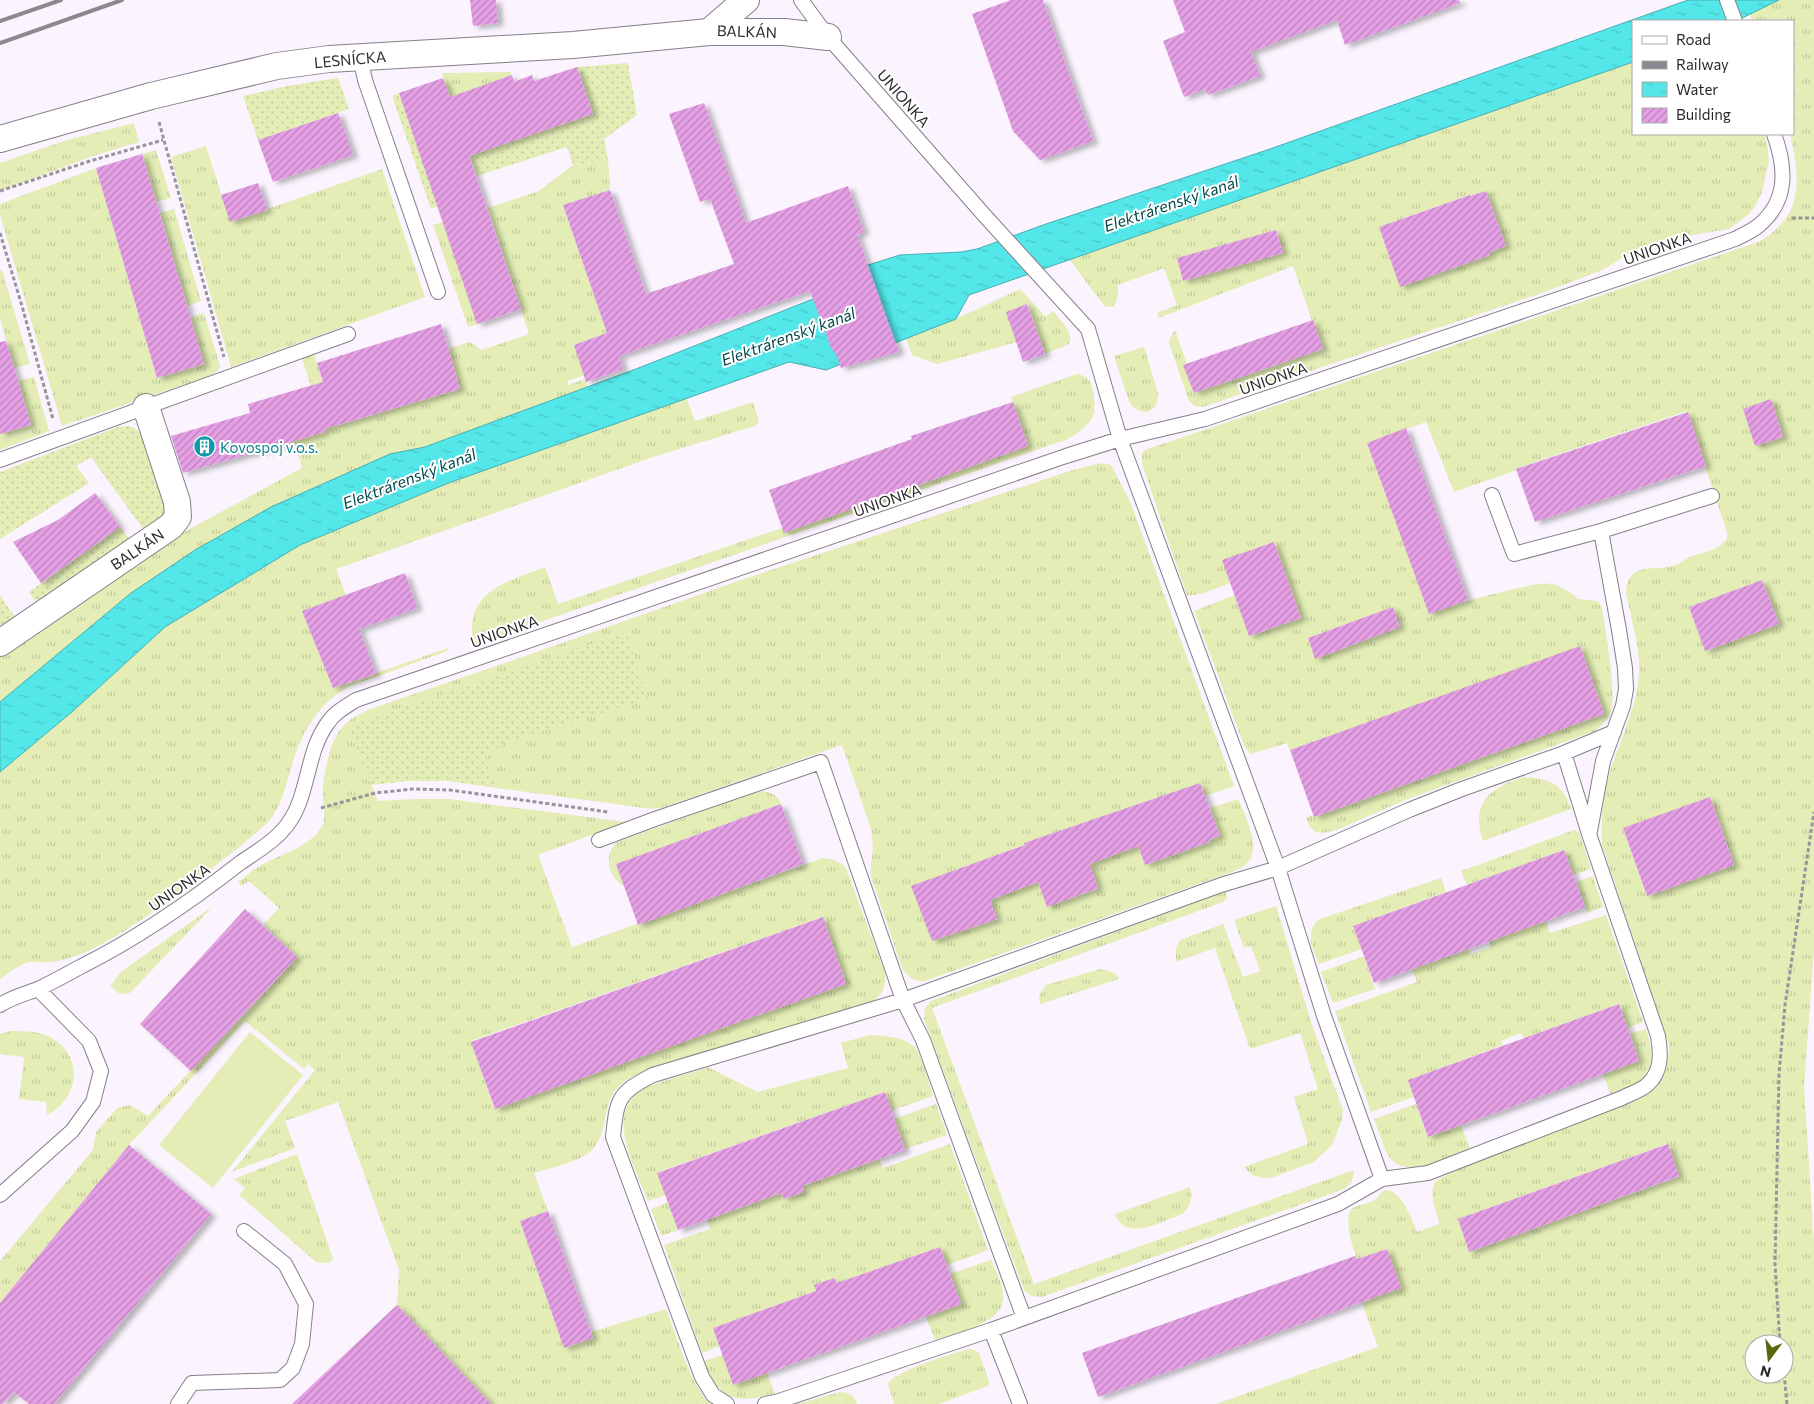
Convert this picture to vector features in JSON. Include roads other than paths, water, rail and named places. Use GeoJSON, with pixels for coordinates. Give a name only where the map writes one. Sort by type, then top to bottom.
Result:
{"type":"FeatureCollection","features":[{"type":"Feature","properties":{"kind":"street","name":"BALKÁN"},"geometry":{"type":"LineString","coordinates":[[709,32],[746,0]]}},
{"type":"Feature","properties":{"kind":"street","name":"BALKÁN"},"geometry":{"type":"LineString","coordinates":[[709,32],[784,32],[828,37]]}},
{"type":"Feature","properties":{"kind":"street","name":"LESNÍCKA"},"geometry":{"type":"LineString","coordinates":[[0,139],[152,96],[278,66],[360,57],[573,45],[709,32]]}},
{"type":"Feature","properties":{"kind":"street","name":"BALKÁN"},"geometry":{"type":"LineString","coordinates":[[0,643],[171,526],[178,517],[177,502],[146,408]]}},
{"type":"Feature","properties":{"kind":"lane","name":"UNIONKA"},"geometry":{"type":"LineString","coordinates":[[801,0],[828,37],[985,216],[1088,329],[1120,439],[1278,868],[1324,1016],[1382,1179]]}},
{"type":"Feature","properties":{"kind":"lane"},"geometry":{"type":"LineString","coordinates":[[1727,0],[1735,20]]}},
{"type":"Feature","properties":{"kind":"lane"},"geometry":{"type":"LineString","coordinates":[[360,57],[365,80],[438,292]]}},
{"type":"Feature","properties":{"kind":"lane","name":"UNIONKA"},"geometry":{"type":"LineString","coordinates":[[0,1006],[9,999],[38,989],[118,948],[198,896],[282,832],[294,816],[318,739],[327,724],[340,710],[356,700],[1120,439],[1205,419],[1735,239],[1757,227],[1769,215],[1779,196],[1784,176],[1782,155],[1774,135]]}},
{"type":"Feature","properties":{"kind":"lane"},"geometry":{"type":"LineString","coordinates":[[0,460],[348,334]]}},
{"type":"Feature","properties":{"kind":"lane"},"geometry":{"type":"LineString","coordinates":[[1492,494],[1514,554],[1601,531],[1712,496]]}},
{"type":"Feature","properties":{"kind":"lane"},"geometry":{"type":"LineString","coordinates":[[1589,834],[1603,761],[1623,706],[1626,689],[1625,668],[1601,531]]}},
{"type":"Feature","properties":{"kind":"lane"},"geometry":{"type":"LineString","coordinates":[[727,1404],[713,1396],[702,1378],[613,1137],[615,1115],[621,1098],[630,1087],[653,1075],[903,1000],[1221,885],[1278,868],[1409,810],[1564,753],[1614,732]]}},
{"type":"Feature","properties":{"kind":"lane"},"geometry":{"type":"LineString","coordinates":[[764,1404],[776,1402],[991,1330],[1338,1204],[1382,1179],[1428,1173],[1612,1102],[1647,1085],[1658,1070],[1661,1053],[1658,1036],[1589,834],[1564,753]]}},
{"type":"Feature","properties":{"kind":"lane"},"geometry":{"type":"LineString","coordinates":[[600,840],[656,818],[821,762],[903,1000],[922,1040],[1024,1318]]}},
{"type":"Feature","properties":{"kind":"lane"},"geometry":{"type":"LineString","coordinates":[[0,1195],[72,1131],[93,1102],[101,1071],[89,1041],[38,989]]}},
{"type":"Feature","properties":{"kind":"lane"},"geometry":{"type":"LineString","coordinates":[[178,1404],[192,1383],[280,1380],[293,1368],[302,1344],[306,1304],[285,1264],[244,1231]]}},
{"type":"Feature","properties":{"kind":"lane"},"geometry":{"type":"LineString","coordinates":[[991,1330],[1020,1404]]}},
{"type":"Feature","properties":{"kind":"water","name":"Elektrárenský kanál"},"geometry":{"type":"Polygon","coordinates":[[[1688,0],[1779,0],[1738,20],[1632,20],[1632,62],[969,295],[956,319],[826,370],[789,362],[446,484],[300,545],[165,627],[73,711],[0,772],[0,702],[131,593],[195,550],[271,507],[390,454],[425,447],[636,369],[813,299],[868,265],[900,255],[961,252],[977,249],[1270,149],[1688,0]]]}},
{"type":"Feature","properties":{"kind":"railway"},"geometry":{"type":"LineString","coordinates":[[0,21],[61,0]]}},
{"type":"Feature","properties":{"kind":"railway"},"geometry":{"type":"LineString","coordinates":[[0,43],[122,0]]}},
{"type":"Feature","properties":{"kind":"place","name":"Kovospoj v.o.s."},"geometry":{"type":"Point","coordinates":[204,447]}}]}
